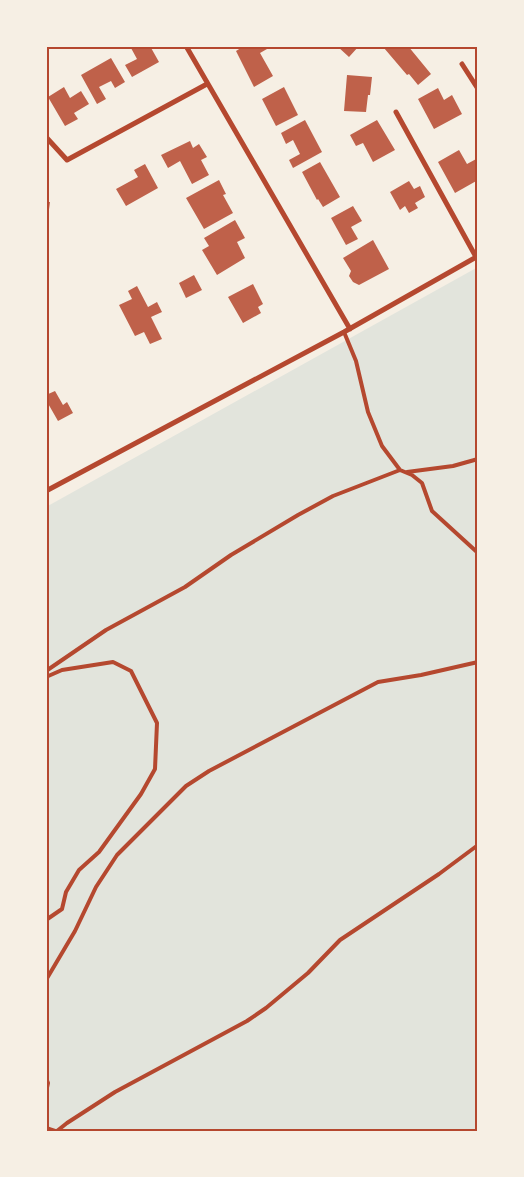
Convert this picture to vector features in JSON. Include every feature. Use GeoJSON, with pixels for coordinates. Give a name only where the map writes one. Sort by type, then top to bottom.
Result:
{"type":"FeatureCollection","features":[{"type":"Feature","properties":{"kind":"street"},"geometry":{"type":"LineString","coordinates":[[186,46],[350,329]]}},
{"type":"Feature","properties":{"kind":"street"},"geometry":{"type":"LineString","coordinates":[[462,64],[478,89]]}},
{"type":"Feature","properties":{"kind":"street"},"geometry":{"type":"LineString","coordinates":[[46,137],[68,160],[207,84]]}},
{"type":"Feature","properties":{"kind":"street"},"geometry":{"type":"LineString","coordinates":[[46,491],[350,329],[477,256],[396,112]]}},
{"type":"Feature","properties":{"kind":"lane"},"geometry":{"type":"LineString","coordinates":[[344,332],[356,361],[368,412],[382,446],[400,470],[422,483],[432,511],[478,553]]}},
{"type":"Feature","properties":{"kind":"lane"},"geometry":{"type":"LineString","coordinates":[[406,472],[453,466],[478,459]]}},
{"type":"Feature","properties":{"kind":"lane"},"geometry":{"type":"LineString","coordinates":[[46,671],[106,630],[186,587],[230,555],[298,515],[333,496],[400,470]]}},
{"type":"Feature","properties":{"kind":"lane"},"geometry":{"type":"LineString","coordinates":[[46,677],[62,670],[113,662],[130,670],[157,723],[155,769],[141,794],[99,852],[79,870],[66,892],[62,909],[46,920]]}},
{"type":"Feature","properties":{"kind":"lane"},"geometry":{"type":"LineString","coordinates":[[46,980],[75,931],[96,887],[118,855],[186,786],[209,771],[378,682],[421,675],[478,662]]}},
{"type":"Feature","properties":{"kind":"lane"},"geometry":{"type":"LineString","coordinates":[[46,1128],[56,1131],[115,1092],[247,1021],[266,1008],[308,973],[340,940],[439,874],[478,845]]}},
{"type":"Feature","properties":{"kind":"lane"},"geometry":{"type":"LineString","coordinates":[[46,1078],[48,1083],[46,1092]]}},
{"type":"Feature","properties":{"kind":"lane"},"geometry":{"type":"LineString","coordinates":[[64,1131],[67,1123]]}},
{"type":"Feature","properties":{"kind":"shaded area"},"geometry":{"type":"Polygon","coordinates":[[[478,267],[478,1131],[46,1131],[46,507],[478,267]]]}},
{"type":"Feature","properties":{"kind":"building"},"geometry":{"type":"Polygon","coordinates":[[[134,46],[150,46],[159,62],[132,77],[125,65],[137,59],[131,48],[134,46]]]}},
{"type":"Feature","properties":{"kind":"building"},"geometry":{"type":"Polygon","coordinates":[[[244,46],[265,46],[267,49],[260,53],[273,76],[254,87],[236,51],[244,46]]]}},
{"type":"Feature","properties":{"kind":"building"},"geometry":{"type":"Polygon","coordinates":[[[337,46],[359,46],[349,57],[337,46]]]}},
{"type":"Feature","properties":{"kind":"building"},"geometry":{"type":"Polygon","coordinates":[[[386,46],[408,46],[431,74],[418,85],[384,48],[386,46]]]}},
{"type":"Feature","properties":{"kind":"building"},"geometry":{"type":"Polygon","coordinates":[[[111,58],[125,82],[115,88],[111,81],[99,87],[106,99],[97,104],[81,75],[111,58]]]}},
{"type":"Feature","properties":{"kind":"building"},"geometry":{"type":"Polygon","coordinates":[[[347,75],[372,77],[366,112],[344,111],[347,75]]]}},
{"type":"Feature","properties":{"kind":"building"},"geometry":{"type":"Polygon","coordinates":[[[64,87],[70,98],[81,91],[89,104],[74,113],[78,119],[65,126],[48,97],[64,87]]]}},
{"type":"Feature","properties":{"kind":"building"},"geometry":{"type":"Polygon","coordinates":[[[284,87],[298,115],[276,126],[262,99],[284,87]]]}},
{"type":"Feature","properties":{"kind":"building"},"geometry":{"type":"Polygon","coordinates":[[[438,88],[444,100],[452,95],[462,114],[434,129],[418,99],[438,88]]]}},
{"type":"Feature","properties":{"kind":"building"},"geometry":{"type":"Polygon","coordinates":[[[305,120],[322,152],[293,168],[289,160],[300,154],[293,140],[286,144],[281,133],[305,120]]]}},
{"type":"Feature","properties":{"kind":"building"},"geometry":{"type":"Polygon","coordinates":[[[377,120],[395,150],[373,162],[363,143],[356,146],[350,135],[377,120]]]}},
{"type":"Feature","properties":{"kind":"building"},"geometry":{"type":"Polygon","coordinates":[[[190,141],[193,148],[199,144],[207,157],[201,160],[209,175],[192,184],[180,161],[168,168],[161,155],[190,141]]]}},
{"type":"Feature","properties":{"kind":"building"},"geometry":{"type":"Polygon","coordinates":[[[459,150],[467,164],[478,158],[478,180],[455,193],[438,162],[459,150]]]}},
{"type":"Feature","properties":{"kind":"building"},"geometry":{"type":"Polygon","coordinates":[[[320,162],[340,197],[323,207],[317,200],[302,172],[320,162]]]}},
{"type":"Feature","properties":{"kind":"building"},"geometry":{"type":"Polygon","coordinates":[[[145,164],[158,188],[126,206],[116,189],[138,177],[134,170],[145,164]]]}},
{"type":"Feature","properties":{"kind":"building"},"geometry":{"type":"Polygon","coordinates":[[[219,180],[226,194],[223,195],[233,213],[204,229],[186,198],[219,180]]]}},
{"type":"Feature","properties":{"kind":"building"},"geometry":{"type":"Polygon","coordinates":[[[409,181],[414,189],[420,186],[425,197],[415,203],[418,208],[409,213],[405,206],[400,210],[390,192],[409,181]]]}},
{"type":"Feature","properties":{"kind":"building"},"geometry":{"type":"Polygon","coordinates":[[[46,202],[50,202],[47,224],[46,224],[46,202]]]}},
{"type":"Feature","properties":{"kind":"building"},"geometry":{"type":"Polygon","coordinates":[[[353,206],[362,221],[351,227],[358,239],[346,245],[331,218],[353,206]]]}},
{"type":"Feature","properties":{"kind":"building"},"geometry":{"type":"Polygon","coordinates":[[[235,220],[245,238],[237,242],[245,258],[217,275],[202,250],[209,246],[204,238],[235,220]]]}},
{"type":"Feature","properties":{"kind":"building"},"geometry":{"type":"Polygon","coordinates":[[[373,240],[389,269],[359,285],[353,282],[349,276],[351,271],[343,258],[373,240]]]}},
{"type":"Feature","properties":{"kind":"building"},"geometry":{"type":"Polygon","coordinates":[[[194,275],[202,290],[186,298],[179,283],[194,275]]]}},
{"type":"Feature","properties":{"kind":"building"},"geometry":{"type":"Polygon","coordinates":[[[253,284],[263,304],[258,307],[261,313],[243,323],[228,297],[253,284]]]}},
{"type":"Feature","properties":{"kind":"building"},"geometry":{"type":"Polygon","coordinates":[[[137,286],[148,307],[157,302],[162,312],[151,317],[162,339],[150,344],[144,332],[135,336],[119,305],[132,299],[128,291],[137,286]]]}},
{"type":"Feature","properties":{"kind":"building"},"geometry":{"type":"Polygon","coordinates":[[[55,391],[63,405],[67,402],[73,413],[58,421],[46,400],[46,395],[55,391]]]}}]}
